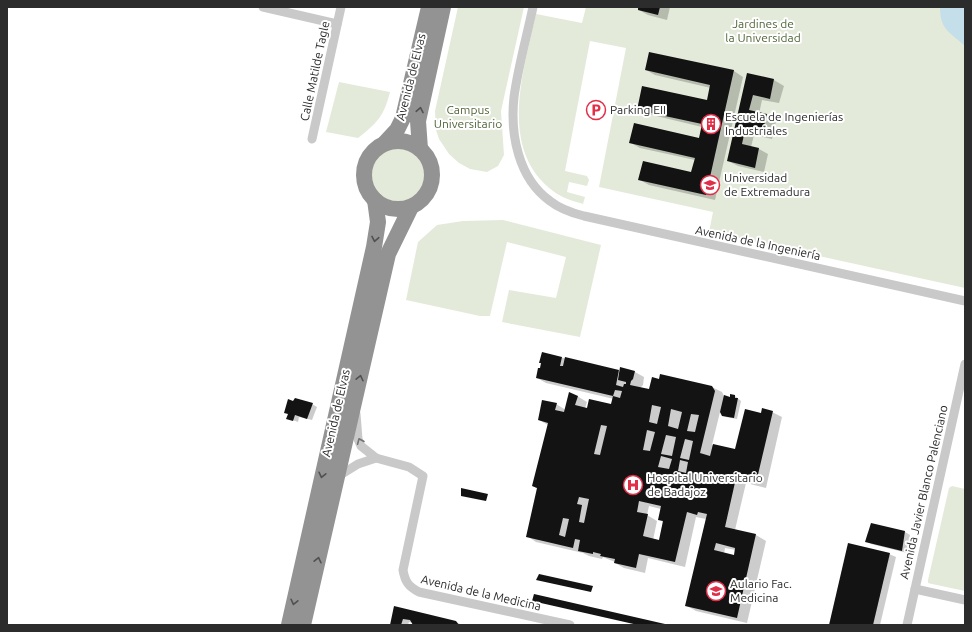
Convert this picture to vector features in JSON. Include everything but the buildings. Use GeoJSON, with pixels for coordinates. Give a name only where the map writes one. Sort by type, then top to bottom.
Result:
{"type":"FeatureCollection","features":[{"type":"Feature","properties":{"kind":"highway","name":"Avenida de Elvas"},"geometry":{"type":"LineString","coordinates":[[385,143],[397,130],[403,118],[428,7]]}},
{"type":"Feature","properties":{"kind":"highway","name":"Avenida de Elvas"},"geometry":{"type":"LineString","coordinates":[[420,148],[418,121],[443,7]]}},
{"type":"Feature","properties":{"kind":"highway"},"geometry":{"type":"LineString","coordinates":[[394,140],[412,143],[420,148],[429,161],[432,173],[432,180],[424,197],[410,207],[393,209],[386,207],[375,200],[367,190],[364,182],[364,167],[370,154],[379,146],[394,140]]}},
{"type":"Feature","properties":{"kind":"highway","name":"Avenida de Elvas"},"geometry":{"type":"LineString","coordinates":[[289,625],[374,247],[378,222],[375,200]]}},
{"type":"Feature","properties":{"kind":"highway","name":"Avenida de Elvas"},"geometry":{"type":"LineString","coordinates":[[304,625],[388,254],[410,207]]}},
{"type":"Feature","properties":{"kind":"street"},"geometry":{"type":"LineString","coordinates":[[263,7],[337,24]]}},
{"type":"Feature","properties":{"kind":"street","name":"Calle Matilde Tagle"},"geometry":{"type":"LineString","coordinates":[[312,139],[341,7]]}},
{"type":"Feature","properties":{"kind":"street","name":"Avenida de la Ingeniería"},"geometry":{"type":"LineString","coordinates":[[533,7],[516,86],[513,107],[513,129],[524,168],[539,190],[549,201],[566,210],[584,216],[965,301]]}},
{"type":"Feature","properties":{"kind":"street","name":"Avenida Javier Blanco Palenciano"},"geometry":{"type":"LineString","coordinates":[[907,625],[965,364]]}},
{"type":"Feature","properties":{"kind":"street","name":"Avenida de Elvas"},"geometry":{"type":"LineString","coordinates":[[355,399],[358,439],[361,446],[376,458]]}},
{"type":"Feature","properties":{"kind":"street","name":"Avenida de Elvas"},"geometry":{"type":"LineString","coordinates":[[337,477],[358,464],[376,458]]}},
{"type":"Feature","properties":{"kind":"street","name":"Avenida de la Medicina"},"geometry":{"type":"LineString","coordinates":[[376,458],[409,466],[423,476],[403,570],[405,580],[411,588],[419,592],[570,625]]}},
{"type":"Feature","properties":{"kind":"street"},"geometry":{"type":"LineString","coordinates":[[915,589],[965,600]]}},
{"type":"Feature","properties":{"kind":"green space","name":"Campus Universitario"},"geometry":{"type":"Polygon","coordinates":[[[458,7],[524,7],[501,111],[504,155],[498,166],[487,172],[470,169],[459,163],[449,154],[439,139],[436,130],[435,111],[458,7]]]}},
{"type":"Feature","properties":{"kind":"green space","name":"Campus Universitario"},"geometry":{"type":"Polygon","coordinates":[[[586,7],[965,7],[965,288],[709,232],[713,212],[599,187],[626,48],[590,41],[565,171],[587,176],[589,180],[587,186],[569,182],[567,192],[585,197],[583,204],[553,191],[536,174],[525,154],[520,131],[519,108],[521,84],[536,14],[582,23],[586,7]]]}},
{"type":"Feature","properties":{"kind":"green space"},"geometry":{"type":"Polygon","coordinates":[[[339,82],[390,92],[388,100],[379,118],[358,138],[326,132],[339,82]]]}},
{"type":"Feature","properties":{"kind":"green space"},"geometry":{"type":"Polygon","coordinates":[[[391,147],[403,147],[413,151],[421,159],[425,169],[425,181],[421,191],[413,199],[403,203],[391,203],[381,199],[373,191],[369,181],[369,169],[373,159],[381,151],[391,147]]]}},
{"type":"Feature","properties":{"kind":"green space"},"geometry":{"type":"Polygon","coordinates":[[[503,220],[601,245],[580,337],[502,322],[509,290],[556,298],[566,257],[507,242],[490,316],[480,316],[406,300],[418,242],[437,225],[463,221],[503,220]]]}},
{"type":"Feature","properties":{"kind":"green space"},"geometry":{"type":"Polygon","coordinates":[[[952,486],[965,489],[965,591],[928,583],[949,488],[952,486]]]}},
{"type":"Feature","properties":{"kind":"water"},"geometry":{"type":"Polygon","coordinates":[[[940,7],[965,7],[965,46],[950,34],[944,26],[940,15],[940,7]]]}},
{"type":"Feature","properties":{"kind":"place","name":"Parking EII"},"geometry":{"type":"Point","coordinates":[596,110]}},
{"type":"Feature","properties":{"kind":"place","name":"Escuela de Ingenierías Industriales"},"geometry":{"type":"Point","coordinates":[711,124]}},
{"type":"Feature","properties":{"kind":"place","name":"Universidad de Extremadura"},"geometry":{"type":"Point","coordinates":[710,185]}},
{"type":"Feature","properties":{"kind":"place","name":"Hospital Universitario de Badajoz"},"geometry":{"type":"Point","coordinates":[633,485]}},
{"type":"Feature","properties":{"kind":"place","name":"Aulario Fac. Medicina"},"geometry":{"type":"Point","coordinates":[716,591]}},
{"type":"Feature","properties":{"kind":"park label","name":"Jardines de la Universidad"},"geometry":{"type":"Point","coordinates":[763,31]}}]}
